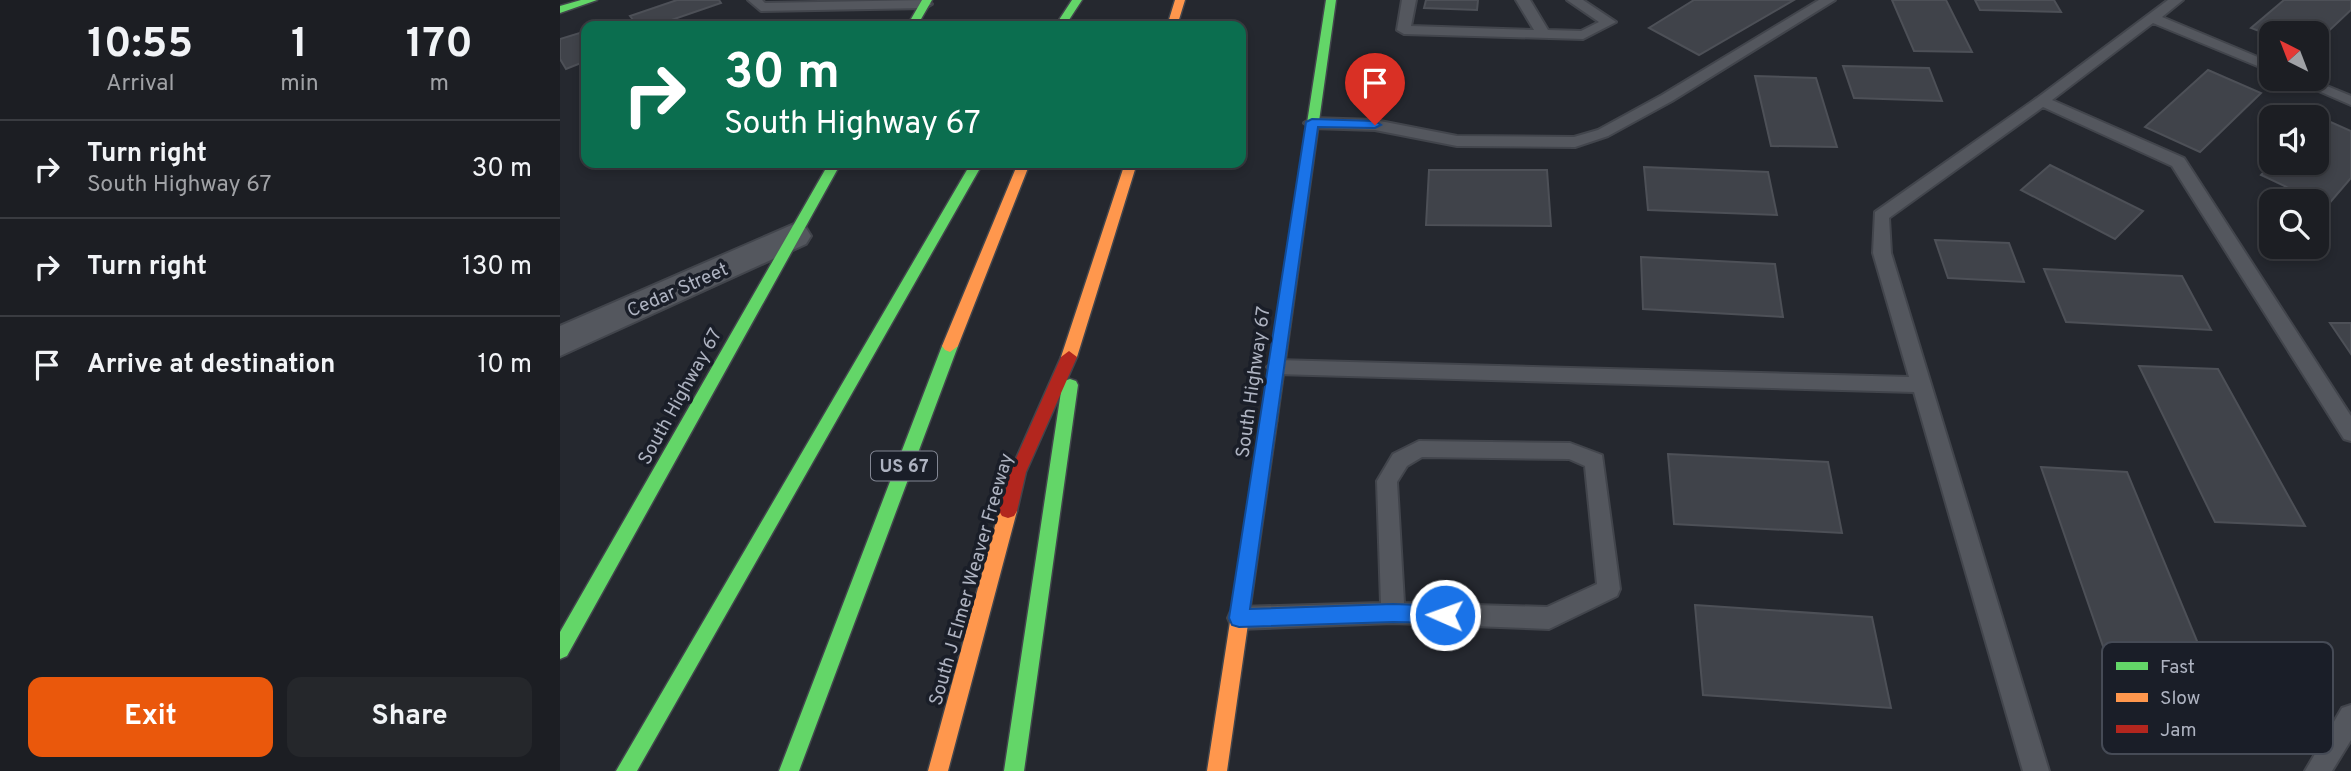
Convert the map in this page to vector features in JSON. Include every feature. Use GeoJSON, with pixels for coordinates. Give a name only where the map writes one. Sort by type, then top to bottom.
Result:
{"type":"FeatureCollection","features":[{"type":"Feature","properties":{"kind":"main road"},"geometry":{"type":"LineString","coordinates":[[560,10],[592,0]]}},
{"type":"Feature","properties":{"kind":"main road"},"geometry":{"type":"LineString","coordinates":[[1063,21],[1077,0]]}},
{"type":"Feature","properties":{"kind":"main road"},"geometry":{"type":"LineString","coordinates":[[1080,21],[1089,0]]}},
{"type":"Feature","properties":{"kind":"main road"},"geometry":{"type":"LineString","coordinates":[[1174,21],[1180,0]]}},
{"type":"Feature","properties":{"kind":"main road","name":"South Highway 67"},"geometry":{"type":"LineString","coordinates":[[1217,771],[1331,0]]}},
{"type":"Feature","properties":{"kind":"main road"},"geometry":{"type":"LineString","coordinates":[[915,21],[926,2]]}},
{"type":"Feature","properties":{"kind":"main road","name":"South Highway 67"},"geometry":{"type":"LineString","coordinates":[[560,650],[832,168]]}},
{"type":"Feature","properties":{"kind":"main road"},"geometry":{"type":"LineString","coordinates":[[626,771],[973,168]]}},
{"type":"Feature","properties":{"kind":"main road","name":"US 67"},"geometry":{"type":"LineString","coordinates":[[789,771],[939,376],[1022,168]]}},
{"type":"Feature","properties":{"kind":"main road","name":"South J Elmer Weaver Freeway"},"geometry":{"type":"LineString","coordinates":[[938,771],[1018,472],[1075,344],[1129,168]]}},
{"type":"Feature","properties":{"kind":"main road"},"geometry":{"type":"LineString","coordinates":[[1014,771],[1075,344]]}},
{"type":"Feature","properties":{"kind":"street","name":"Cedar Street"},"geometry":{"type":"LineString","coordinates":[[560,342],[794,236]]}},
{"type":"Feature","properties":{"kind":"lane"},"geometry":{"type":"LineString","coordinates":[[755,0],[761,7],[926,2]]}},
{"type":"Feature","properties":{"kind":"lane"},"geometry":{"type":"LineString","coordinates":[[1409,0],[1404,30],[1583,35],[1609,22],[1574,0]]}},
{"type":"Feature","properties":{"kind":"lane"},"geometry":{"type":"LineString","coordinates":[[1523,0],[1544,34]]}},
{"type":"Feature","properties":{"kind":"lane"},"geometry":{"type":"LineString","coordinates":[[1312,122],[1375,125],[1457,141],[1575,142],[1603,133],[1667,99],[1828,0]]}},
{"type":"Feature","properties":{"kind":"lane"},"geometry":{"type":"LineString","coordinates":[[2036,771],[1881,253],[1881,215],[2042,101],[2176,0]]}},
{"type":"Feature","properties":{"kind":"lane"},"geometry":{"type":"LineString","coordinates":[[2152,18],[2259,63]]}},
{"type":"Feature","properties":{"kind":"lane"},"geometry":{"type":"LineString","coordinates":[[2327,91],[2351,101]]}},
{"type":"Feature","properties":{"kind":"lane"},"geometry":{"type":"LineString","coordinates":[[2042,101],[2178,162],[2351,433]]}},
{"type":"Feature","properties":{"kind":"lane"},"geometry":{"type":"LineString","coordinates":[[1276,367],[1922,385]]}},
{"type":"Feature","properties":{"kind":"lane"},"geometry":{"type":"LineString","coordinates":[[1239,618],[1393,613],[1549,618],[1609,589],[1595,461],[1570,451],[1510,449],[1419,449],[1399,460],[1387,481],[1393,613]]}},
{"type":"Feature","properties":{"kind":"lane"},"geometry":{"type":"LineString","coordinates":[[2333,746],[2351,717]]}},
{"type":"Feature","properties":{"kind":"lane"},"geometry":{"type":"LineString","coordinates":[[2318,771],[2328,754]]}},
{"type":"Feature","properties":{"kind":"building"},"geometry":{"type":"Polygon","coordinates":[[[677,0],[719,0],[721,3],[669,21],[634,21],[630,16],[677,0]]]}},
{"type":"Feature","properties":{"kind":"building"},"geometry":{"type":"Polygon","coordinates":[[[1426,0],[1478,0],[1477,10],[1424,8],[1426,0]]]}},
{"type":"Feature","properties":{"kind":"building"},"geometry":{"type":"Polygon","coordinates":[[[1694,0],[1794,0],[1699,55],[1649,28],[1694,0]]]}},
{"type":"Feature","properties":{"kind":"building"},"geometry":{"type":"Polygon","coordinates":[[[1892,0],[1946,0],[1972,52],[1914,51],[1892,0]]]}},
{"type":"Feature","properties":{"kind":"building"},"geometry":{"type":"Polygon","coordinates":[[[1975,0],[2054,0],[2061,12],[1980,10],[1975,0]]]}},
{"type":"Feature","properties":{"kind":"building"},"geometry":{"type":"Polygon","coordinates":[[[2284,0],[2351,0],[2351,10],[2329,31],[2329,21],[2259,21],[2284,0]]]}},
{"type":"Feature","properties":{"kind":"building"},"geometry":{"type":"Polygon","coordinates":[[[2259,21],[2259,31],[2251,28],[2259,21]]]}},
{"type":"Feature","properties":{"kind":"building"},"geometry":{"type":"Polygon","coordinates":[[[581,33],[581,63],[566,69],[560,59],[560,39],[581,33]]]}},
{"type":"Feature","properties":{"kind":"building"},"geometry":{"type":"Polygon","coordinates":[[[1843,66],[1929,68],[1942,101],[1854,98],[1843,66]]]}},
{"type":"Feature","properties":{"kind":"building"},"geometry":{"type":"Polygon","coordinates":[[[2208,70],[2261,93],[2200,152],[2145,127],[2208,70]]]}},
{"type":"Feature","properties":{"kind":"building"},"geometry":{"type":"Polygon","coordinates":[[[1755,76],[1816,78],[1837,147],[1771,146],[1755,76]]]}},
{"type":"Feature","properties":{"kind":"building"},"geometry":{"type":"Polygon","coordinates":[[[2329,121],[2351,131],[2351,178],[2329,204],[2329,189],[2291,189],[2261,175],[2329,175],[2329,121]]]}},
{"type":"Feature","properties":{"kind":"building"},"geometry":{"type":"Polygon","coordinates":[[[2050,165],[2143,211],[2115,239],[2021,190],[2050,165]]]}},
{"type":"Feature","properties":{"kind":"building"},"geometry":{"type":"Polygon","coordinates":[[[1644,167],[1768,172],[1777,215],[1648,210],[1644,167]]]}},
{"type":"Feature","properties":{"kind":"building"},"geometry":{"type":"Polygon","coordinates":[[[1429,170],[1547,170],[1551,226],[1426,225],[1429,170]]]}},
{"type":"Feature","properties":{"kind":"building"},"geometry":{"type":"Polygon","coordinates":[[[1935,240],[2009,243],[2024,282],[1948,278],[1935,240]]]}},
{"type":"Feature","properties":{"kind":"building"},"geometry":{"type":"Polygon","coordinates":[[[1641,257],[1775,264],[1783,317],[1643,309],[1641,257]]]}},
{"type":"Feature","properties":{"kind":"building"},"geometry":{"type":"Polygon","coordinates":[[[2044,269],[2182,276],[2211,330],[2066,322],[2044,269]]]}},
{"type":"Feature","properties":{"kind":"building"},"geometry":{"type":"Polygon","coordinates":[[[2330,323],[2351,323],[2351,354],[2330,323]]]}},
{"type":"Feature","properties":{"kind":"building"},"geometry":{"type":"Polygon","coordinates":[[[2139,366],[2218,369],[2305,526],[2215,522],[2139,366]]]}},
{"type":"Feature","properties":{"kind":"building"},"geometry":{"type":"Polygon","coordinates":[[[1668,454],[1828,462],[1842,533],[1674,524],[1668,454]]]}},
{"type":"Feature","properties":{"kind":"building"},"geometry":{"type":"Polygon","coordinates":[[[2041,467],[2127,472],[2197,642],[2102,643],[2041,467]]]}},
{"type":"Feature","properties":{"kind":"building"},"geometry":{"type":"Polygon","coordinates":[[[1695,605],[1872,617],[1891,708],[1703,695],[1695,605]]]}},
{"type":"Feature","properties":{"kind":"traffic: fast"},"geometry":{"type":"LineString","coordinates":[[560,10],[592,0]]}},
{"type":"Feature","properties":{"kind":"traffic: fast"},"geometry":{"type":"LineString","coordinates":[[915,21],[927,0]]}},
{"type":"Feature","properties":{"kind":"traffic: fast"},"geometry":{"type":"LineString","coordinates":[[1063,21],[1077,0]]}},
{"type":"Feature","properties":{"kind":"traffic: fast"},"geometry":{"type":"LineString","coordinates":[[1269,421],[1331,0]]}},
{"type":"Feature","properties":{"kind":"traffic: fast"},"geometry":{"type":"LineString","coordinates":[[560,650],[832,168]]}},
{"type":"Feature","properties":{"kind":"traffic: fast"},"geometry":{"type":"LineString","coordinates":[[626,771],[974,168]]}},
{"type":"Feature","properties":{"kind":"traffic: fast"},"geometry":{"type":"LineString","coordinates":[[789,771],[950,346]]}},
{"type":"Feature","properties":{"kind":"traffic: fast"},"geometry":{"type":"LineString","coordinates":[[1014,771],[1070,385]]}},
{"type":"Feature","properties":{"kind":"traffic: slow"},"geometry":{"type":"LineString","coordinates":[[1174,21],[1180,0]]}},
{"type":"Feature","properties":{"kind":"traffic: slow"},"geometry":{"type":"LineString","coordinates":[[950,346],[1022,168]]}},
{"type":"Feature","properties":{"kind":"traffic: slow"},"geometry":{"type":"LineString","coordinates":[[1069,357],[1129,168]]}},
{"type":"Feature","properties":{"kind":"traffic: slow"},"geometry":{"type":"LineString","coordinates":[[1217,771],[1269,421]]}},
{"type":"Feature","properties":{"kind":"traffic: slow"},"geometry":{"type":"LineString","coordinates":[[938,771],[1008,511]]}},
{"type":"Feature","properties":{"kind":"traffic: jam"},"geometry":{"type":"LineString","coordinates":[[1008,511],[1018,472],[1069,357]]}},
{"type":"Feature","properties":{"kind":"route"},"geometry":{"type":"LineString","coordinates":[[1375,125],[1312,122],[1239,618],[1393,613],[1445,615]]}}]}
